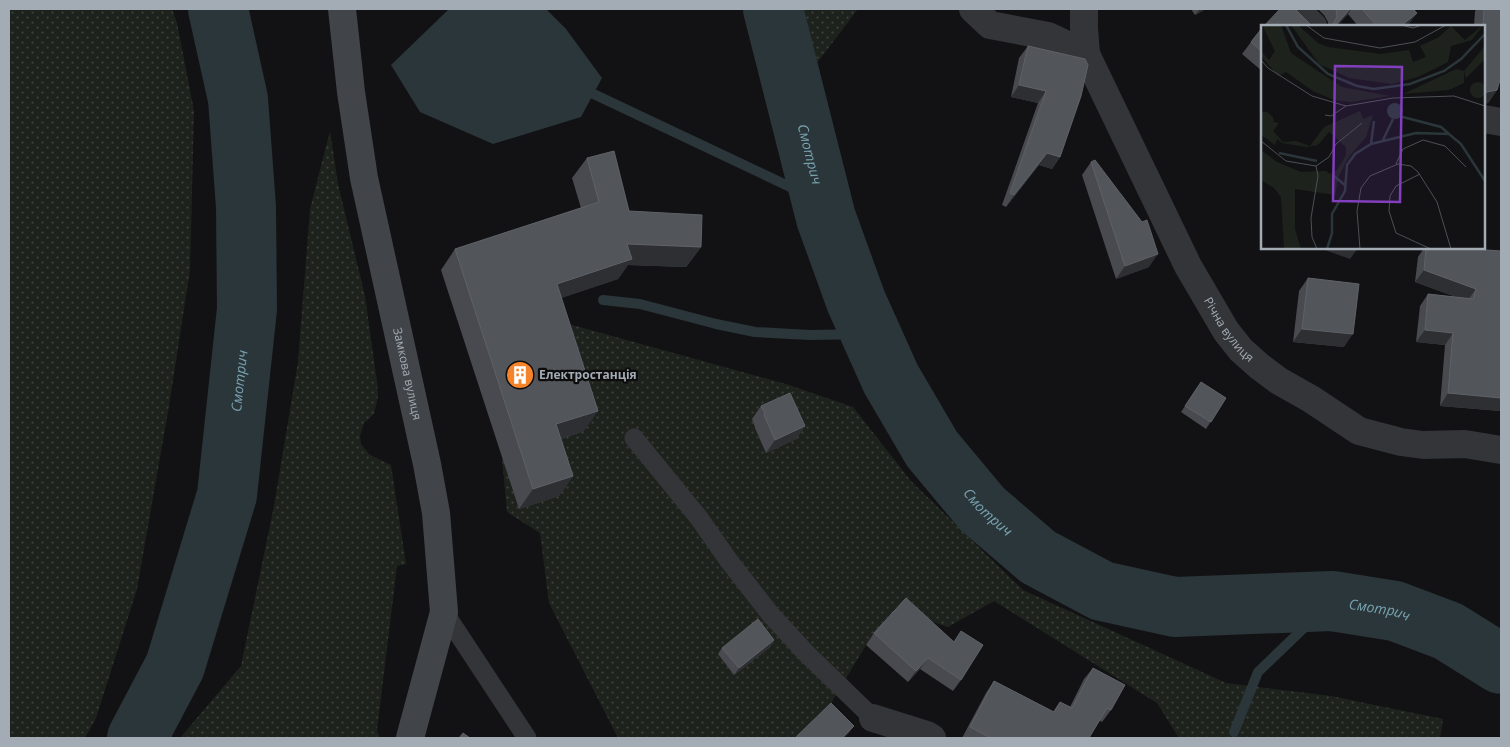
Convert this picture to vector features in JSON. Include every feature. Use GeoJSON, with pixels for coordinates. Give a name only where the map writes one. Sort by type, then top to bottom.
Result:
{"type":"FeatureCollection","features":[{"type":"Feature","properties":{"kind":"main road","name":"Замкова вулиця"},"geometry":{"type":"LineString","coordinates":[[342,9],[351,92],[364,178],[436,513],[444,612],[410,738]]}},
{"type":"Feature","properties":{"kind":"street"},"geometry":{"type":"LineString","coordinates":[[973,9],[990,24],[1048,36],[1086,54]]}},
{"type":"Feature","properties":{"kind":"street","name":"Річна вулиця"},"geometry":{"type":"LineString","coordinates":[[1084,9],[1086,54],[1188,266],[1226,331],[1241,350],[1279,381],[1311,399],[1359,431],[1423,446],[1465,444],[1501,450]]}},
{"type":"Feature","properties":{"kind":"street"},"geometry":{"type":"LineString","coordinates":[[1296,9],[1311,25]]}},
{"type":"Feature","properties":{"kind":"street"},"geometry":{"type":"LineString","coordinates":[[1485,119],[1501,122]]}},
{"type":"Feature","properties":{"kind":"street"},"geometry":{"type":"LineString","coordinates":[[873,718],[932,738]]}},
{"type":"Feature","properties":{"kind":"lane"},"geometry":{"type":"LineString","coordinates":[[634,438],[699,518],[729,561],[771,615],[806,654],[873,718]]}},
{"type":"Feature","properties":{"kind":"lane"},"geometry":{"type":"LineString","coordinates":[[444,612],[527,738]]}},
{"type":"Feature","properties":{"kind":"shaded area"},"geometry":{"type":"Polygon","coordinates":[[[9,9],[172,9],[177,23],[194,111],[190,270],[169,406],[137,589],[96,718],[85,738],[9,738],[9,9]]]}},
{"type":"Feature","properties":{"kind":"shaded area"},"geometry":{"type":"Polygon","coordinates":[[[449,9],[546,9],[566,29],[602,78],[581,117],[493,144],[420,112],[391,65],[449,9]]]}},
{"type":"Feature","properties":{"kind":"shaded area"},"geometry":{"type":"Polygon","coordinates":[[[794,9],[858,9],[811,71],[794,9]]]}},
{"type":"Feature","properties":{"kind":"shaded area"},"geometry":{"type":"Polygon","coordinates":[[[330,131],[338,184],[365,296],[377,382],[378,396],[374,414],[364,423],[360,436],[361,444],[370,455],[391,465],[406,564],[397,566],[377,730],[380,738],[180,738],[241,666],[274,506],[298,362],[310,209],[330,131]]]}},
{"type":"Feature","properties":{"kind":"shaded area"},"geometry":{"type":"Polygon","coordinates":[[[547,318],[786,384],[853,407],[911,481],[1023,590],[1226,683],[1331,696],[1443,719],[1440,738],[1179,738],[1157,703],[994,601],[948,627],[897,610],[866,645],[827,710],[797,738],[618,738],[549,603],[540,533],[507,512],[502,458],[547,318]]]}},
{"type":"Feature","properties":{"kind":"building"},"geometry":{"type":"Polygon","coordinates":[[[1280,9],[1295,9],[1311,25],[1265,25],[1280,9]]]}},
{"type":"Feature","properties":{"kind":"building"},"geometry":{"type":"Polygon","coordinates":[[[1336,9],[1350,9],[1336,25],[1332,25],[1337,17],[1336,9]]]}},
{"type":"Feature","properties":{"kind":"building"},"geometry":{"type":"Polygon","coordinates":[[[1362,9],[1413,9],[1417,13],[1402,25],[1376,25],[1362,9]]]}},
{"type":"Feature","properties":{"kind":"building"},"geometry":{"type":"Polygon","coordinates":[[[1484,9],[1501,9],[1501,77],[1497,90],[1485,93],[1485,25],[1483,25],[1484,9]]]}},
{"type":"Feature","properties":{"kind":"building"},"geometry":{"type":"Polygon","coordinates":[[[1261,29],[1261,51],[1251,42],[1261,29]]]}},
{"type":"Feature","properties":{"kind":"building"},"geometry":{"type":"Polygon","coordinates":[[[1028,46],[1085,59],[1088,65],[1081,96],[1060,157],[1047,153],[1014,195],[1010,193],[1046,91],[1019,85],[1028,46]]]}},
{"type":"Feature","properties":{"kind":"building"},"geometry":{"type":"Polygon","coordinates":[[[614,151],[629,211],[702,215],[701,247],[627,244],[632,259],[557,284],[598,411],[556,424],[573,476],[533,489],[455,249],[599,202],[587,158],[614,151]]]}},
{"type":"Feature","properties":{"kind":"building"},"geometry":{"type":"Polygon","coordinates":[[[1095,160],[1142,222],[1147,220],[1158,254],[1125,266],[1091,162],[1095,160]]]}},
{"type":"Feature","properties":{"kind":"building"},"geometry":{"type":"Polygon","coordinates":[[[1426,249],[1501,251],[1501,398],[1448,393],[1453,333],[1425,330],[1428,294],[1473,299],[1476,289],[1424,270],[1426,249]]]}},
{"type":"Feature","properties":{"kind":"building"},"geometry":{"type":"Polygon","coordinates":[[[1308,278],[1359,284],[1353,334],[1302,329],[1308,278]]]}},
{"type":"Feature","properties":{"kind":"building"},"geometry":{"type":"Polygon","coordinates":[[[1201,382],[1226,398],[1211,422],[1185,406],[1201,382]]]}},
{"type":"Feature","properties":{"kind":"building"},"geometry":{"type":"Polygon","coordinates":[[[790,393],[805,426],[775,440],[761,406],[790,393]]]}},
{"type":"Feature","properties":{"kind":"building"},"geometry":{"type":"Polygon","coordinates":[[[906,598],[954,642],[961,631],[983,645],[961,680],[928,658],[916,671],[874,633],[906,598]]]}},
{"type":"Feature","properties":{"kind":"building"},"geometry":{"type":"Polygon","coordinates":[[[758,619],[774,640],[739,668],[722,648],[758,619]]]}},
{"type":"Feature","properties":{"kind":"building"},"geometry":{"type":"Polygon","coordinates":[[[1093,668],[1125,685],[1111,710],[1107,708],[1089,738],[991,738],[970,727],[994,681],[1054,712],[1060,702],[1072,708],[1093,668]]]}},
{"type":"Feature","properties":{"kind":"building"},"geometry":{"type":"Polygon","coordinates":[[[831,703],[854,726],[842,738],[795,738],[831,703]]]}},
{"type":"Feature","properties":{"kind":"building"},"geometry":{"type":"Polygon","coordinates":[[[463,733],[470,738],[459,738],[463,733]]]}},
{"type":"Feature","properties":{"kind":"waterway","name":"Смотрич"},"geometry":{"type":"LineString","coordinates":[[137,738],[175,666],[227,495],[247,309],[246,207],[238,99],[218,9]]}},
{"type":"Feature","properties":{"kind":"waterway","name":"Смотрич"},"geometry":{"type":"LineString","coordinates":[[773,9],[826,218],[856,301],[891,379],[932,449],[982,509],[1038,557],[1102,591],[1175,607],[1332,601],[1395,611],[1448,631],[1501,664]]}},
{"type":"Feature","properties":{"kind":"waterway"},"geometry":{"type":"LineString","coordinates":[[583,89],[822,202]]}},
{"type":"Feature","properties":{"kind":"waterway"},"geometry":{"type":"LineString","coordinates":[[603,300],[640,304],[755,332],[810,335],[870,334]]}},
{"type":"Feature","properties":{"kind":"waterway"},"geometry":{"type":"LineString","coordinates":[[1234,732],[1258,672],[1332,601]]}},
{"type":"Feature","properties":{"kind":"place","name":"Електростанція"},"geometry":{"type":"Point","coordinates":[520,375]}}]}
